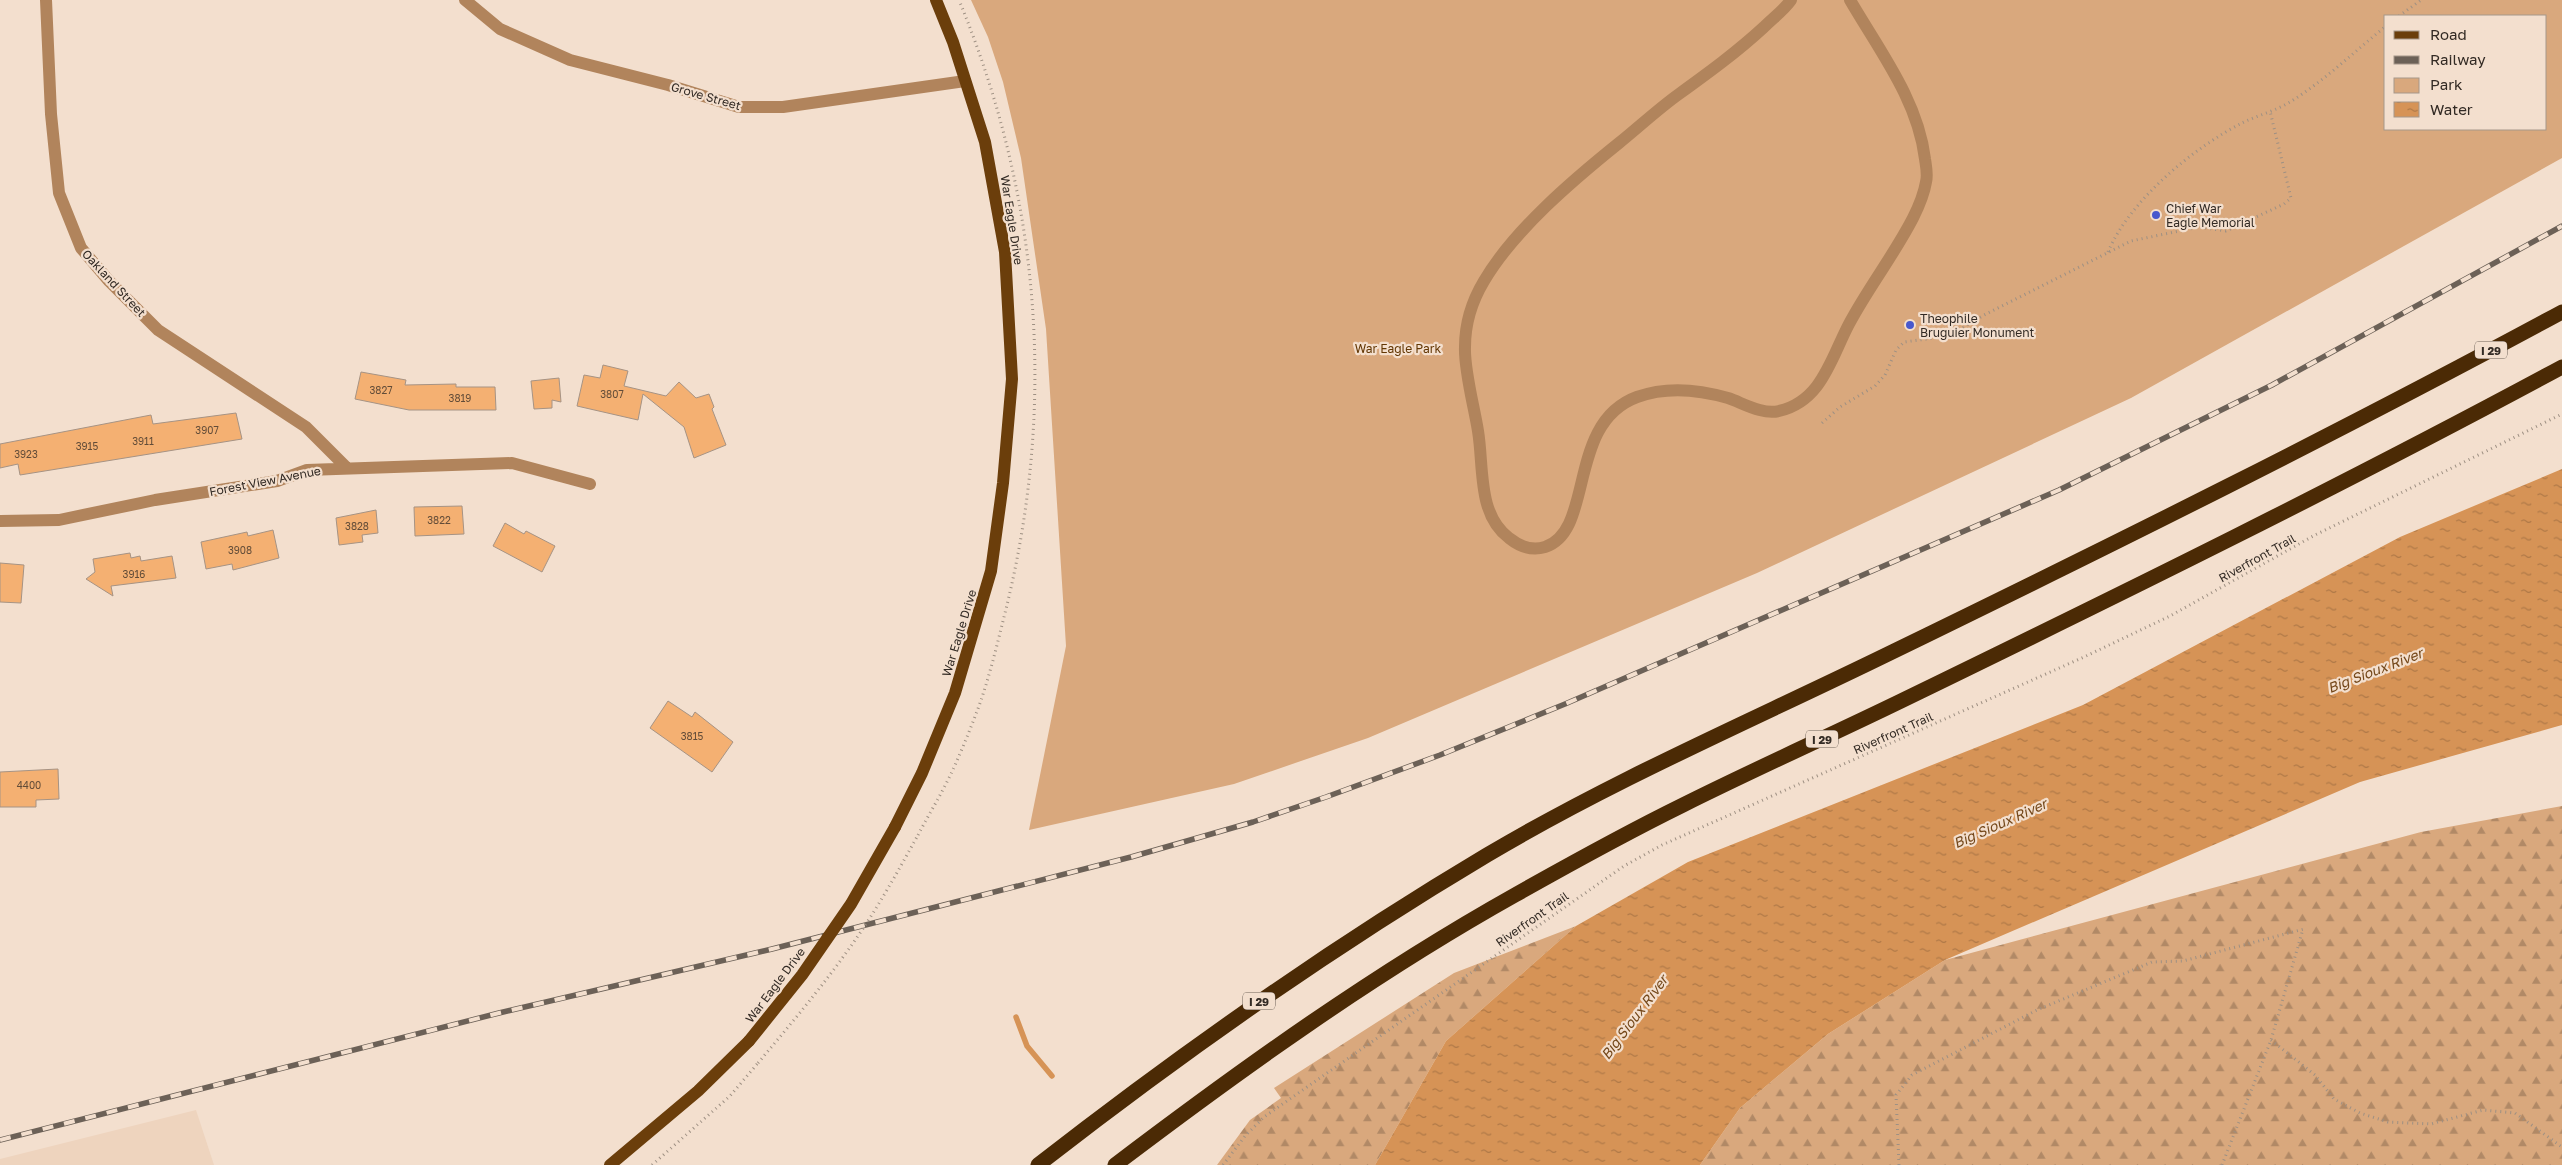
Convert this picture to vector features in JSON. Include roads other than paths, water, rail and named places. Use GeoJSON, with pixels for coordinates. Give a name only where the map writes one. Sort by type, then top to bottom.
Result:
{"type":"FeatureCollection","features":[{"type":"Feature","properties":{"kind":"highway","name":"I 29"},"geometry":{"type":"LineString","coordinates":[[1038,1165],[1129,1094],[1240,1013],[1352,938],[1491,853],[1666,759],[1833,681],[2157,523],[2420,389],[2562,312]]}},
{"type":"Feature","properties":{"kind":"highway","name":"I 29"},"geometry":{"type":"LineString","coordinates":[[1115,1165],[1230,1078],[1317,1019],[1415,954],[1513,896],[1680,806],[1935,684],[2431,437],[2562,367]]}},
{"type":"Feature","properties":{"kind":"main road","name":"War Eagle Drive"},"geometry":{"type":"LineString","coordinates":[[610,1165],[698,1091],[749,1041],[802,975],[851,904],[895,827],[922,773],[955,693],[991,571],[1003,483],[1012,379],[1005,252],[985,142],[936,0]]}},
{"type":"Feature","properties":{"kind":"street","name":"Oakland Street"},"geometry":{"type":"LineString","coordinates":[[46,0],[51,114],[59,192],[81,248],[109,281],[158,330],[306,427],[347,468]]}},
{"type":"Feature","properties":{"kind":"street","name":"Grove Street"},"geometry":{"type":"LineString","coordinates":[[465,0],[500,29],[570,60],[668,85],[739,107],[783,107],[965,81]]}},
{"type":"Feature","properties":{"kind":"street"},"geometry":{"type":"LineString","coordinates":[[1791,0],[1733,55],[1673,98],[1577,177],[1539,214],[1507,251],[1486,278],[1471,306],[1464,348],[1483,458],[1486,503],[1498,530],[1520,547],[1543,548],[1561,538],[1572,520],[1586,456],[1594,437],[1610,414],[1632,398],[1662,390],[1694,390],[1729,398],[1755,408],[1776,412],[1799,403],[1815,390],[1819,384],[1831,364],[1848,326],[1914,216],[1927,180],[1922,133],[1892,69],[1850,0]]}},
{"type":"Feature","properties":{"kind":"street","name":"Forest View Avenue"},"geometry":{"type":"LineString","coordinates":[[0,521],[59,520],[156,500],[277,481],[307,470],[512,463],[590,484]]}},
{"type":"Feature","properties":{"kind":"water","name":"Big Sioux River"},"geometry":{"type":"Polygon","coordinates":[[[2562,469],[2562,725],[2360,782],[1945,960],[1828,1034],[1740,1108],[1700,1165],[1375,1165],[1446,1041],[1576,926],[1688,862],[2083,705],[2400,537],[2562,469]]]}},
{"type":"Feature","properties":{"kind":"waterway"},"geometry":{"type":"LineString","coordinates":[[1016,1017],[1027,1046],[1052,1076]]}},
{"type":"Feature","properties":{"kind":"railway"},"geometry":{"type":"LineString","coordinates":[[0,1140],[499,1013],[772,949],[1131,857],[1253,822],[1326,797],[1440,755],[1565,704],[2059,490],[2272,385],[2562,226]]}},
{"type":"Feature","properties":{"kind":"place","name":"Chief War Eagle Memorial"},"geometry":{"type":"Point","coordinates":[2156,215]}},
{"type":"Feature","properties":{"kind":"place","name":"Theophile Bruguier Monument"},"geometry":{"type":"Point","coordinates":[1910,325]}},
{"type":"Feature","properties":{"kind":"park label","name":"War Eagle Park"},"geometry":{"type":"Point","coordinates":[1398,348]}}]}
